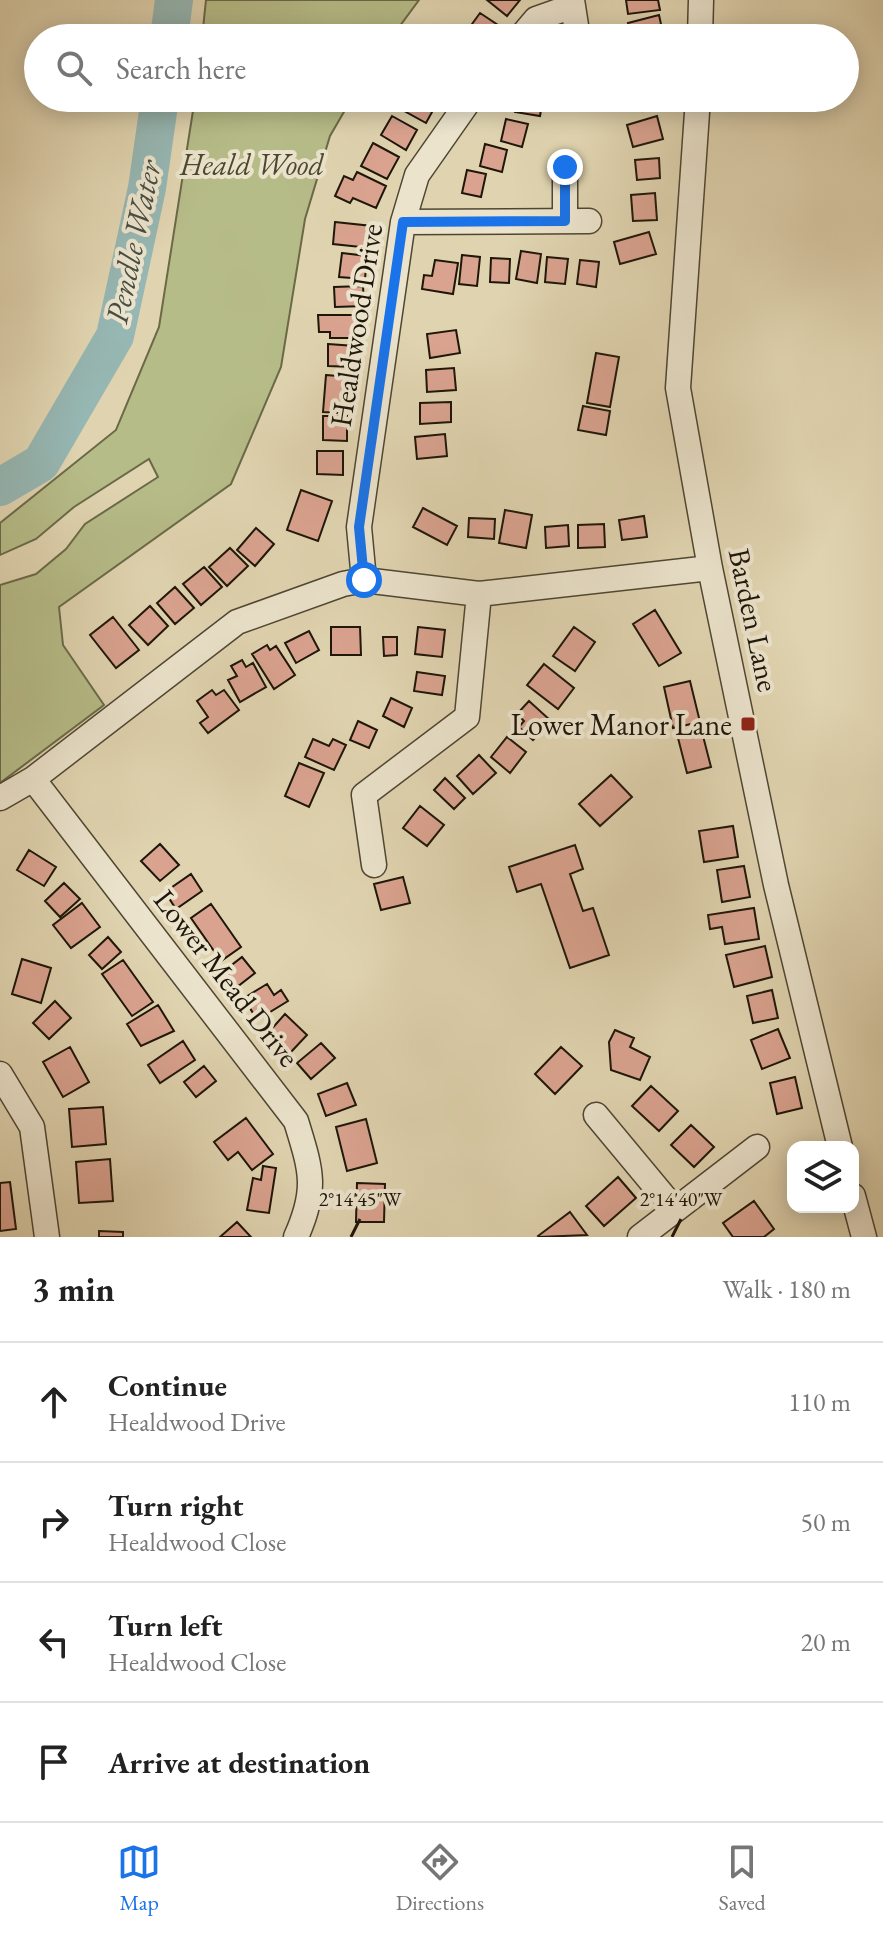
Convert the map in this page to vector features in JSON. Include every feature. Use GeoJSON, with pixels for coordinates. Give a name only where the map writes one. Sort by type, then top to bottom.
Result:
{"type":"FeatureCollection","features":[{"type":"Feature","properties":{"kind":"street"},"geometry":{"type":"LineString","coordinates":[[700,24],[701,0]]}},
{"type":"Feature","properties":{"kind":"street"},"geometry":{"type":"LineString","coordinates":[[532,24],[536,19],[572,3],[576,24]]}},
{"type":"Feature","properties":{"kind":"street","name":"Healdwood Drive"},"geometry":{"type":"LineString","coordinates":[[364,580],[359,527],[403,222],[417,175],[461,112]]}},
{"type":"Feature","properties":{"kind":"street","name":"Barden Lane"},"geometry":{"type":"LineString","coordinates":[[697,112],[678,388],[710,568],[776,885],[839,1141]]}},
{"type":"Feature","properties":{"kind":"street"},"geometry":{"type":"LineString","coordinates":[[565,167],[565,221]]}},
{"type":"Feature","properties":{"kind":"street"},"geometry":{"type":"LineString","coordinates":[[403,222],[589,221]]}},
{"type":"Feature","properties":{"kind":"street"},"geometry":{"type":"LineString","coordinates":[[0,798],[33,779],[237,622],[364,580],[479,594],[710,568]]}},
{"type":"Feature","properties":{"kind":"street"},"geometry":{"type":"LineString","coordinates":[[374,865],[364,795],[467,717],[479,594]]}},
{"type":"Feature","properties":{"kind":"street","name":"Lower Mead Drive"},"geometry":{"type":"LineString","coordinates":[[33,779],[296,1121],[312,1172],[307,1213],[296,1237]]}},
{"type":"Feature","properties":{"kind":"street"},"geometry":{"type":"LineString","coordinates":[[0,1074],[32,1127],[47,1237]]}},
{"type":"Feature","properties":{"kind":"street"},"geometry":{"type":"LineString","coordinates":[[596,1115],[675,1210]]}},
{"type":"Feature","properties":{"kind":"street"},"geometry":{"type":"LineString","coordinates":[[640,1237],[757,1147]]}},
{"type":"Feature","properties":{"kind":"green space"},"geometry":{"type":"Polygon","coordinates":[[[206,0],[419,0],[401,24],[203,24],[206,0]]]}},
{"type":"Feature","properties":{"kind":"green space","name":"Heald Wood"},"geometry":{"type":"Polygon","coordinates":[[[193,112],[344,112],[330,136],[305,219],[281,367],[231,484],[59,607],[63,645],[104,705],[0,783],[0,585],[36,574],[66,549],[85,524],[158,477],[149,459],[74,507],[36,539],[0,555],[0,523],[116,430],[159,327],[193,112]]]}},
{"type":"Feature","properties":{"kind":"building"},"geometry":{"type":"Polygon","coordinates":[[[487,0],[520,0],[507,16],[487,0]]]}},
{"type":"Feature","properties":{"kind":"building"},"geometry":{"type":"Polygon","coordinates":[[[626,0],[658,0],[660,10],[628,14],[626,0]]]}},
{"type":"Feature","properties":{"kind":"building"},"geometry":{"type":"Polygon","coordinates":[[[480,13],[496,24],[472,24],[480,13]]]}},
{"type":"Feature","properties":{"kind":"building"},"geometry":{"type":"Polygon","coordinates":[[[659,15],[661,24],[628,24],[659,15]]]}},
{"type":"Feature","properties":{"kind":"building"},"geometry":{"type":"Polygon","coordinates":[[[406,112],[432,112],[426,123],[406,112]]]}},
{"type":"Feature","properties":{"kind":"building"},"geometry":{"type":"Polygon","coordinates":[[[515,112],[541,112],[540,116],[515,112]]]}},
{"type":"Feature","properties":{"kind":"building"},"geometry":{"type":"Polygon","coordinates":[[[392,116],[417,130],[406,150],[381,135],[392,116]]]}},
{"type":"Feature","properties":{"kind":"building"},"geometry":{"type":"Polygon","coordinates":[[[657,116],[663,139],[633,147],[627,125],[657,116]]]}},
{"type":"Feature","properties":{"kind":"building"},"geometry":{"type":"Polygon","coordinates":[[[506,119],[528,124],[522,147],[501,141],[506,119]]]}},
{"type":"Feature","properties":{"kind":"building"},"geometry":{"type":"Polygon","coordinates":[[[373,143],[399,157],[387,179],[361,166],[373,143]]]}},
{"type":"Feature","properties":{"kind":"building"},"geometry":{"type":"Polygon","coordinates":[[[485,144],[507,150],[502,172],[480,166],[485,144]]]}},
{"type":"Feature","properties":{"kind":"building"},"geometry":{"type":"Polygon","coordinates":[[[659,158],[660,178],[637,180],[635,160],[659,158]]]}},
{"type":"Feature","properties":{"kind":"building"},"geometry":{"type":"Polygon","coordinates":[[[467,170],[486,174],[481,197],[462,193],[467,170]]]}},
{"type":"Feature","properties":{"kind":"building"},"geometry":{"type":"Polygon","coordinates":[[[357,172],[386,186],[376,208],[353,198],[350,203],[335,196],[344,176],[353,180],[357,172]]]}},
{"type":"Feature","properties":{"kind":"building"},"geometry":{"type":"Polygon","coordinates":[[[655,193],[657,220],[633,221],[631,195],[655,193]]]}},
{"type":"Feature","properties":{"kind":"building"},"geometry":{"type":"Polygon","coordinates":[[[335,222],[372,226],[370,248],[333,244],[335,222]]]}},
{"type":"Feature","properties":{"kind":"building"},"geometry":{"type":"Polygon","coordinates":[[[649,232],[656,254],[620,264],[614,242],[649,232]]]}},
{"type":"Feature","properties":{"kind":"building"},"geometry":{"type":"Polygon","coordinates":[[[521,251],[541,254],[537,283],[516,279],[521,251]]]}},
{"type":"Feature","properties":{"kind":"building"},"geometry":{"type":"Polygon","coordinates":[[[342,253],[367,256],[365,279],[339,277],[342,253]]]}},
{"type":"Feature","properties":{"kind":"building"},"geometry":{"type":"Polygon","coordinates":[[[462,255],[480,257],[477,286],[459,284],[462,255]]]}},
{"type":"Feature","properties":{"kind":"building"},"geometry":{"type":"Polygon","coordinates":[[[547,257],[568,259],[565,284],[545,282],[547,257]]]}},
{"type":"Feature","properties":{"kind":"building"},"geometry":{"type":"Polygon","coordinates":[[[491,258],[510,259],[509,283],[490,282],[491,258]]]}},
{"type":"Feature","properties":{"kind":"building"},"geometry":{"type":"Polygon","coordinates":[[[435,260],[458,263],[453,294],[422,289],[424,275],[432,276],[435,260]]]}},
{"type":"Feature","properties":{"kind":"building"},"geometry":{"type":"Polygon","coordinates":[[[580,260],[599,262],[596,287],[577,284],[580,260]]]}},
{"type":"Feature","properties":{"kind":"building"},"geometry":{"type":"Polygon","coordinates":[[[363,286],[364,306],[335,307],[334,287],[363,286]]]}},
{"type":"Feature","properties":{"kind":"building"},"geometry":{"type":"Polygon","coordinates":[[[318,315],[360,315],[360,338],[330,338],[330,332],[319,332],[318,315]]]}},
{"type":"Feature","properties":{"kind":"building"},"geometry":{"type":"Polygon","coordinates":[[[456,330],[460,353],[430,358],[427,334],[456,330]]]}},
{"type":"Feature","properties":{"kind":"building"},"geometry":{"type":"Polygon","coordinates":[[[328,344],[355,346],[354,367],[328,366],[328,344]]]}},
{"type":"Feature","properties":{"kind":"building"},"geometry":{"type":"Polygon","coordinates":[[[596,353],[619,357],[610,407],[587,403],[596,353]]]}},
{"type":"Feature","properties":{"kind":"building"},"geometry":{"type":"Polygon","coordinates":[[[454,368],[456,390],[427,392],[426,370],[454,368]]]}},
{"type":"Feature","properties":{"kind":"building"},"geometry":{"type":"Polygon","coordinates":[[[326,375],[350,377],[348,403],[342,403],[341,413],[323,412],[326,375]]]}},
{"type":"Feature","properties":{"kind":"building"},"geometry":{"type":"Polygon","coordinates":[[[451,402],[451,422],[420,424],[420,403],[451,402]]]}},
{"type":"Feature","properties":{"kind":"building"},"geometry":{"type":"Polygon","coordinates":[[[583,406],[610,411],[606,435],[578,430],[583,406]]]}},
{"type":"Feature","properties":{"kind":"building"},"geometry":{"type":"Polygon","coordinates":[[[323,416],[347,416],[347,441],[323,440],[323,416]]]}},
{"type":"Feature","properties":{"kind":"building"},"geometry":{"type":"Polygon","coordinates":[[[445,434],[447,456],[417,459],[415,437],[445,434]]]}},
{"type":"Feature","properties":{"kind":"building"},"geometry":{"type":"Polygon","coordinates":[[[317,451],[343,451],[343,475],[317,474],[317,451]]]}},
{"type":"Feature","properties":{"kind":"building"},"geometry":{"type":"Polygon","coordinates":[[[301,490],[332,501],[318,541],[287,530],[301,490]]]}},
{"type":"Feature","properties":{"kind":"building"},"geometry":{"type":"Polygon","coordinates":[[[423,508],[457,526],[447,545],[413,527],[423,508]]]}},
{"type":"Feature","properties":{"kind":"building"},"geometry":{"type":"Polygon","coordinates":[[[505,510],[532,515],[526,548],[499,543],[505,510]]]}},
{"type":"Feature","properties":{"kind":"building"},"geometry":{"type":"Polygon","coordinates":[[[644,516],[647,537],[622,540],[619,520],[644,516]]]}},
{"type":"Feature","properties":{"kind":"building"},"geometry":{"type":"Polygon","coordinates":[[[469,518],[495,519],[494,539],[468,537],[469,518]]]}},
{"type":"Feature","properties":{"kind":"building"},"geometry":{"type":"Polygon","coordinates":[[[604,524],[605,547],[578,548],[578,525],[604,524]]]}},
{"type":"Feature","properties":{"kind":"building"},"geometry":{"type":"Polygon","coordinates":[[[568,525],[569,546],[546,548],[545,527],[568,525]]]}},
{"type":"Feature","properties":{"kind":"building"},"geometry":{"type":"Polygon","coordinates":[[[256,528],[274,544],[255,566],[237,550],[256,528]]]}},
{"type":"Feature","properties":{"kind":"building"},"geometry":{"type":"Polygon","coordinates":[[[230,548],[248,566],[227,586],[209,567],[230,548]]]}},
{"type":"Feature","properties":{"kind":"building"},"geometry":{"type":"Polygon","coordinates":[[[204,567],[222,587],[201,605],[183,584],[204,567]]]}},
{"type":"Feature","properties":{"kind":"building"},"geometry":{"type":"Polygon","coordinates":[[[175,587],[194,608],[175,624],[157,603],[175,587]]]}},
{"type":"Feature","properties":{"kind":"building"},"geometry":{"type":"Polygon","coordinates":[[[150,606],[168,626],[148,645],[129,625],[150,606]]]}},
{"type":"Feature","properties":{"kind":"building"},"geometry":{"type":"Polygon","coordinates":[[[655,610],[681,653],[659,666],[633,624],[655,610]]]}},
{"type":"Feature","properties":{"kind":"building"},"geometry":{"type":"Polygon","coordinates":[[[113,617],[139,650],[116,668],[90,635],[113,617]]]}},
{"type":"Feature","properties":{"kind":"building"},"geometry":{"type":"Polygon","coordinates":[[[331,627],[360,627],[361,655],[331,655],[331,627]]]}},
{"type":"Feature","properties":{"kind":"building"},"geometry":{"type":"Polygon","coordinates":[[[418,627],[445,630],[442,657],[415,654],[418,627]]]}},
{"type":"Feature","properties":{"kind":"building"},"geometry":{"type":"Polygon","coordinates":[[[574,627],[595,642],[575,671],[553,656],[574,627]]]}},
{"type":"Feature","properties":{"kind":"building"},"geometry":{"type":"Polygon","coordinates":[[[309,631],[319,650],[296,663],[285,643],[309,631]]]}},
{"type":"Feature","properties":{"kind":"building"},"geometry":{"type":"Polygon","coordinates":[[[383,637],[397,637],[397,655],[384,656],[383,637]]]}},
{"type":"Feature","properties":{"kind":"building"},"geometry":{"type":"Polygon","coordinates":[[[267,645],[270,650],[276,646],[295,675],[274,689],[252,654],[267,645]]]}},
{"type":"Feature","properties":{"kind":"building"},"geometry":{"type":"Polygon","coordinates":[[[242,660],[246,667],[253,663],[266,687],[240,702],[228,680],[237,676],[231,666],[242,660]]]}},
{"type":"Feature","properties":{"kind":"building"},"geometry":{"type":"Polygon","coordinates":[[[544,664],[574,688],[558,709],[527,685],[544,664]]]}},
{"type":"Feature","properties":{"kind":"building"},"geometry":{"type":"Polygon","coordinates":[[[417,672],[445,676],[442,695],[414,691],[417,672]]]}},
{"type":"Feature","properties":{"kind":"building"},"geometry":{"type":"Polygon","coordinates":[[[690,681],[700,722],[673,728],[664,687],[690,681]]]}},
{"type":"Feature","properties":{"kind":"building"},"geometry":{"type":"Polygon","coordinates":[[[212,690],[216,695],[224,690],[239,710],[208,733],[200,723],[208,717],[197,701],[212,690]]]}},
{"type":"Feature","properties":{"kind":"building"},"geometry":{"type":"Polygon","coordinates":[[[391,698],[412,708],[404,727],[383,716],[391,698]]]}},
{"type":"Feature","properties":{"kind":"building"},"geometry":{"type":"Polygon","coordinates":[[[529,701],[551,721],[533,740],[519,727],[524,721],[517,714],[529,701]]]}},
{"type":"Feature","properties":{"kind":"building"},"geometry":{"type":"Polygon","coordinates":[[[358,721],[377,730],[369,748],[350,740],[358,721]]]}},
{"type":"Feature","properties":{"kind":"building"},"geometry":{"type":"Polygon","coordinates":[[[702,732],[711,767],[687,773],[678,738],[702,732]]]}},
{"type":"Feature","properties":{"kind":"building"},"geometry":{"type":"Polygon","coordinates":[[[507,737],[526,752],[510,773],[491,757],[507,737]]]}},
{"type":"Feature","properties":{"kind":"building"},"geometry":{"type":"Polygon","coordinates":[[[313,739],[329,746],[333,739],[346,745],[334,770],[305,757],[313,739]]]}},
{"type":"Feature","properties":{"kind":"building"},"geometry":{"type":"Polygon","coordinates":[[[479,755],[496,773],[473,794],[457,776],[479,755]]]}},
{"type":"Feature","properties":{"kind":"building"},"geometry":{"type":"Polygon","coordinates":[[[299,763],[324,773],[309,807],[285,796],[299,763]]]}},
{"type":"Feature","properties":{"kind":"building"},"geometry":{"type":"Polygon","coordinates":[[[611,775],[632,797],[600,826],[579,804],[611,775]]]}},
{"type":"Feature","properties":{"kind":"building"},"geometry":{"type":"Polygon","coordinates":[[[445,778],[465,798],[454,809],[434,790],[445,778]]]}},
{"type":"Feature","properties":{"kind":"building"},"geometry":{"type":"Polygon","coordinates":[[[420,806],[444,825],[427,846],[403,828],[420,806]]]}},
{"type":"Feature","properties":{"kind":"building"},"geometry":{"type":"Polygon","coordinates":[[[733,826],[738,857],[704,862],[699,831],[733,826]]]}},
{"type":"Feature","properties":{"kind":"building"},"geometry":{"type":"Polygon","coordinates":[[[160,844],[179,865],[160,881],[141,861],[160,844]]]}},
{"type":"Feature","properties":{"kind":"building"},"geometry":{"type":"Polygon","coordinates":[[[575,845],[583,869],[570,874],[583,911],[593,908],[609,955],[570,968],[541,884],[517,892],[509,867],[575,845]]]}},
{"type":"Feature","properties":{"kind":"building"},"geometry":{"type":"Polygon","coordinates":[[[29,850],[56,867],[44,886],[17,870],[29,850]]]}},
{"type":"Feature","properties":{"kind":"building"},"geometry":{"type":"Polygon","coordinates":[[[744,866],[750,897],[722,902],[717,870],[744,866]]]}},
{"type":"Feature","properties":{"kind":"building"},"geometry":{"type":"Polygon","coordinates":[[[191,874],[202,891],[176,909],[165,892],[191,874]]]}},
{"type":"Feature","properties":{"kind":"building"},"geometry":{"type":"Polygon","coordinates":[[[403,877],[410,903],[381,910],[374,884],[403,877]]]}},
{"type":"Feature","properties":{"kind":"building"},"geometry":{"type":"Polygon","coordinates":[[[64,883],[80,899],[60,917],[45,901],[64,883]]]}},
{"type":"Feature","properties":{"kind":"building"},"geometry":{"type":"Polygon","coordinates":[[[82,903],[100,927],[71,948],[53,925],[82,903]]]}},
{"type":"Feature","properties":{"kind":"building"},"geometry":{"type":"Polygon","coordinates":[[[211,904],[241,947],[221,961],[191,918],[211,904]]]}},
{"type":"Feature","properties":{"kind":"building"},"geometry":{"type":"Polygon","coordinates":[[[754,908],[759,939],[725,944],[722,927],[710,929],[708,915],[754,908]]]}},
{"type":"Feature","properties":{"kind":"building"},"geometry":{"type":"Polygon","coordinates":[[[108,937],[121,952],[102,969],[89,955],[108,937]]]}},
{"type":"Feature","properties":{"kind":"building"},"geometry":{"type":"Polygon","coordinates":[[[765,946],[772,977],[734,987],[726,955],[765,946]]]}},
{"type":"Feature","properties":{"kind":"building"},"geometry":{"type":"Polygon","coordinates":[[[242,957],[255,973],[237,987],[224,971],[242,957]]]}},
{"type":"Feature","properties":{"kind":"building"},"geometry":{"type":"Polygon","coordinates":[[[22,959],[51,968],[41,1003],[12,994],[22,959]]]}},
{"type":"Feature","properties":{"kind":"building"},"geometry":{"type":"Polygon","coordinates":[[[123,960],[153,1002],[132,1016],[102,974],[123,960]]]}},
{"type":"Feature","properties":{"kind":"building"},"geometry":{"type":"Polygon","coordinates":[[[267,984],[274,995],[281,990],[288,1001],[257,1020],[244,998],[267,984]]]}},
{"type":"Feature","properties":{"kind":"building"},"geometry":{"type":"Polygon","coordinates":[[[772,990],[778,1018],[753,1023],[747,996],[772,990]]]}},
{"type":"Feature","properties":{"kind":"building"},"geometry":{"type":"Polygon","coordinates":[[[55,1001],[71,1018],[49,1039],[33,1023],[55,1001]]]}},
{"type":"Feature","properties":{"kind":"building"},"geometry":{"type":"Polygon","coordinates":[[[158,1005],[174,1031],[141,1046],[127,1024],[158,1005]]]}},
{"type":"Feature","properties":{"kind":"building"},"geometry":{"type":"Polygon","coordinates":[[[285,1014],[307,1035],[290,1053],[268,1033],[285,1014]]]}},
{"type":"Feature","properties":{"kind":"building"},"geometry":{"type":"Polygon","coordinates":[[[778,1029],[790,1058],[762,1069],[751,1040],[778,1029]]]}},
{"type":"Feature","properties":{"kind":"building"},"geometry":{"type":"Polygon","coordinates":[[[615,1030],[634,1038],[630,1047],[650,1057],[640,1080],[611,1070],[609,1042],[615,1030]]]}},
{"type":"Feature","properties":{"kind":"building"},"geometry":{"type":"Polygon","coordinates":[[[183,1041],[195,1060],[160,1083],[148,1065],[183,1041]]]}},
{"type":"Feature","properties":{"kind":"building"},"geometry":{"type":"Polygon","coordinates":[[[321,1043],[335,1058],[311,1079],[297,1063],[321,1043]]]}},
{"type":"Feature","properties":{"kind":"building"},"geometry":{"type":"Polygon","coordinates":[[[70,1047],[89,1082],[63,1097],[43,1062],[70,1047]]]}},
{"type":"Feature","properties":{"kind":"building"},"geometry":{"type":"Polygon","coordinates":[[[561,1047],[582,1066],[555,1094],[535,1074],[561,1047]]]}},
{"type":"Feature","properties":{"kind":"building"},"geometry":{"type":"Polygon","coordinates":[[[204,1066],[216,1081],[196,1097],[184,1082],[204,1066]]]}},
{"type":"Feature","properties":{"kind":"building"},"geometry":{"type":"Polygon","coordinates":[[[795,1077],[802,1108],[777,1114],[770,1083],[795,1077]]]}},
{"type":"Feature","properties":{"kind":"building"},"geometry":{"type":"Polygon","coordinates":[[[347,1083],[356,1105],[326,1116],[318,1094],[347,1083]]]}},
{"type":"Feature","properties":{"kind":"building"},"geometry":{"type":"Polygon","coordinates":[[[651,1086],[678,1111],[659,1131],[632,1106],[651,1086]]]}},
{"type":"Feature","properties":{"kind":"building"},"geometry":{"type":"Polygon","coordinates":[[[103,1107],[106,1144],[72,1147],[69,1109],[103,1107]]]}},
{"type":"Feature","properties":{"kind":"building"},"geometry":{"type":"Polygon","coordinates":[[[246,1118],[273,1154],[252,1170],[238,1152],[228,1160],[214,1142],[246,1118]]]}},
{"type":"Feature","properties":{"kind":"building"},"geometry":{"type":"Polygon","coordinates":[[[366,1119],[377,1163],[347,1171],[336,1127],[366,1119]]]}},
{"type":"Feature","properties":{"kind":"building"},"geometry":{"type":"Polygon","coordinates":[[[691,1125],[714,1147],[694,1167],[671,1145],[691,1125]]]}},
{"type":"Feature","properties":{"kind":"building"},"geometry":{"type":"Polygon","coordinates":[[[110,1159],[113,1201],[79,1203],[76,1162],[110,1159]]]}},
{"type":"Feature","properties":{"kind":"building"},"geometry":{"type":"Polygon","coordinates":[[[263,1166],[276,1168],[269,1213],[247,1210],[253,1178],[261,1180],[263,1166]]]}},
{"type":"Feature","properties":{"kind":"building"},"geometry":{"type":"Polygon","coordinates":[[[618,1177],[636,1198],[604,1226],[586,1206],[618,1177]]]}},
{"type":"Feature","properties":{"kind":"building"},"geometry":{"type":"Polygon","coordinates":[[[10,1182],[16,1229],[0,1231],[0,1183],[10,1182]]]}},
{"type":"Feature","properties":{"kind":"building"},"geometry":{"type":"Polygon","coordinates":[[[357,1183],[385,1184],[384,1222],[356,1222],[357,1183]]]}},
{"type":"Feature","properties":{"kind":"building"},"geometry":{"type":"Polygon","coordinates":[[[754,1201],[774,1229],[764,1237],[733,1237],[723,1223],[754,1201]]]}},
{"type":"Feature","properties":{"kind":"building"},"geometry":{"type":"Polygon","coordinates":[[[570,1212],[587,1235],[538,1236],[570,1212]]]}},
{"type":"Feature","properties":{"kind":"building"},"geometry":{"type":"Polygon","coordinates":[[[237,1222],[251,1237],[220,1237],[237,1222]]]}},
{"type":"Feature","properties":{"kind":"building"},"geometry":{"type":"Polygon","coordinates":[[[99,1231],[123,1232],[123,1237],[99,1237],[99,1231]]]}},
{"type":"Feature","properties":{"kind":"waterway","name":"Pendle Water"},"geometry":{"type":"LineString","coordinates":[[171,24],[174,0]]}},
{"type":"Feature","properties":{"kind":"waterway","name":"Pendle Water"},"geometry":{"type":"LineString","coordinates":[[0,487],[41,463],[115,336],[147,188],[158,112]]}},
{"type":"Feature","properties":{"kind":"place","name":"Lower Manor Lane"},"geometry":{"type":"Point","coordinates":[748,724]}},
{"type":"Feature","properties":{"kind":"route"},"geometry":{"type":"LineString","coordinates":[[364,580],[359,527],[403,222],[565,221],[565,167]]}}]}
